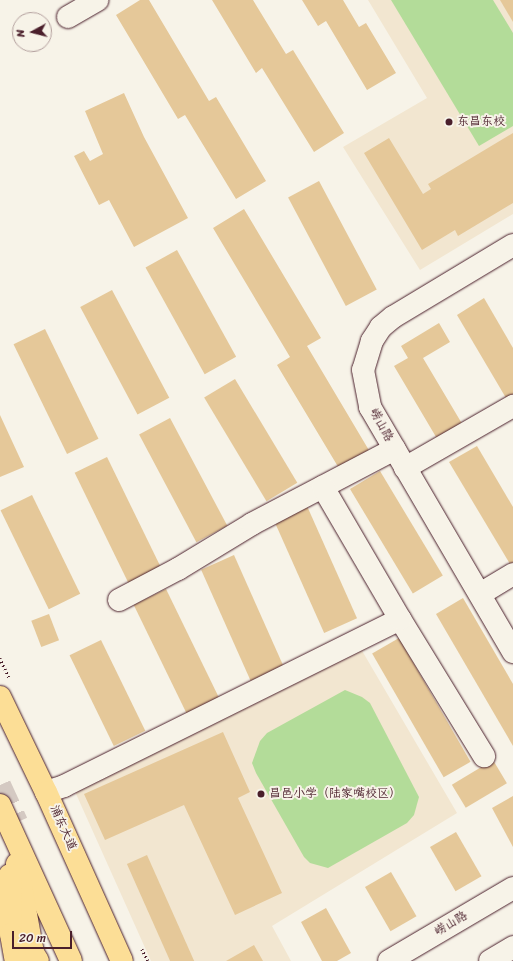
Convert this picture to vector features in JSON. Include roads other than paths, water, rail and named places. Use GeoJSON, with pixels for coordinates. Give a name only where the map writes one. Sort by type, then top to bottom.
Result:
{"type":"FeatureCollection","features":[{"type":"Feature","properties":{"kind":"main road","name":"浦东大道"},"geometry":{"type":"LineString","coordinates":[[0,697],[46,792],[122,961]]}},
{"type":"Feature","properties":{"kind":"main road"},"geometry":{"type":"LineString","coordinates":[[0,805],[71,961]]}},
{"type":"Feature","properties":{"kind":"main road"},"geometry":{"type":"LineString","coordinates":[[10,827],[11,934],[16,961]]}},
{"type":"Feature","properties":{"kind":"main road"},"geometry":{"type":"LineString","coordinates":[[10,827],[33,953],[38,961]]}},
{"type":"Feature","properties":{"kind":"street"},"geometry":{"type":"LineString","coordinates":[[68,17],[97,0]]}},
{"type":"Feature","properties":{"kind":"street","name":"崂山路"},"geometry":{"type":"LineString","coordinates":[[513,245],[399,312],[381,327],[372,341],[363,370],[365,388],[370,407],[513,652]]}},
{"type":"Feature","properties":{"kind":"street"},"geometry":{"type":"LineString","coordinates":[[405,468],[513,406]]}},
{"type":"Feature","properties":{"kind":"street"},"geometry":{"type":"LineString","coordinates":[[119,600],[323,487],[395,449]]}},
{"type":"Feature","properties":{"kind":"street"},"geometry":{"type":"LineString","coordinates":[[323,487],[400,619],[484,756]]}},
{"type":"Feature","properties":{"kind":"street"},"geometry":{"type":"LineString","coordinates":[[480,594],[513,574]]}},
{"type":"Feature","properties":{"kind":"street"},"geometry":{"type":"LineString","coordinates":[[46,792],[64,786],[400,619]]}},
{"type":"Feature","properties":{"kind":"street","name":"崂山路"},"geometry":{"type":"LineString","coordinates":[[389,961],[513,888]]}},
{"type":"Feature","properties":{"kind":"street"},"geometry":{"type":"LineString","coordinates":[[490,961],[513,947]]}},
{"type":"Feature","properties":{"kind":"tunnel"},"geometry":{"type":"LineString","coordinates":[[0,785],[17,822]]}},
{"type":"Feature","properties":{"kind":"place","name":"东昌东校"},"geometry":{"type":"Point","coordinates":[449,122]}},
{"type":"Feature","properties":{"kind":"place","name":"昌邑小学（陆家嘴校区）"},"geometry":{"type":"Point","coordinates":[261,794]}}]}
